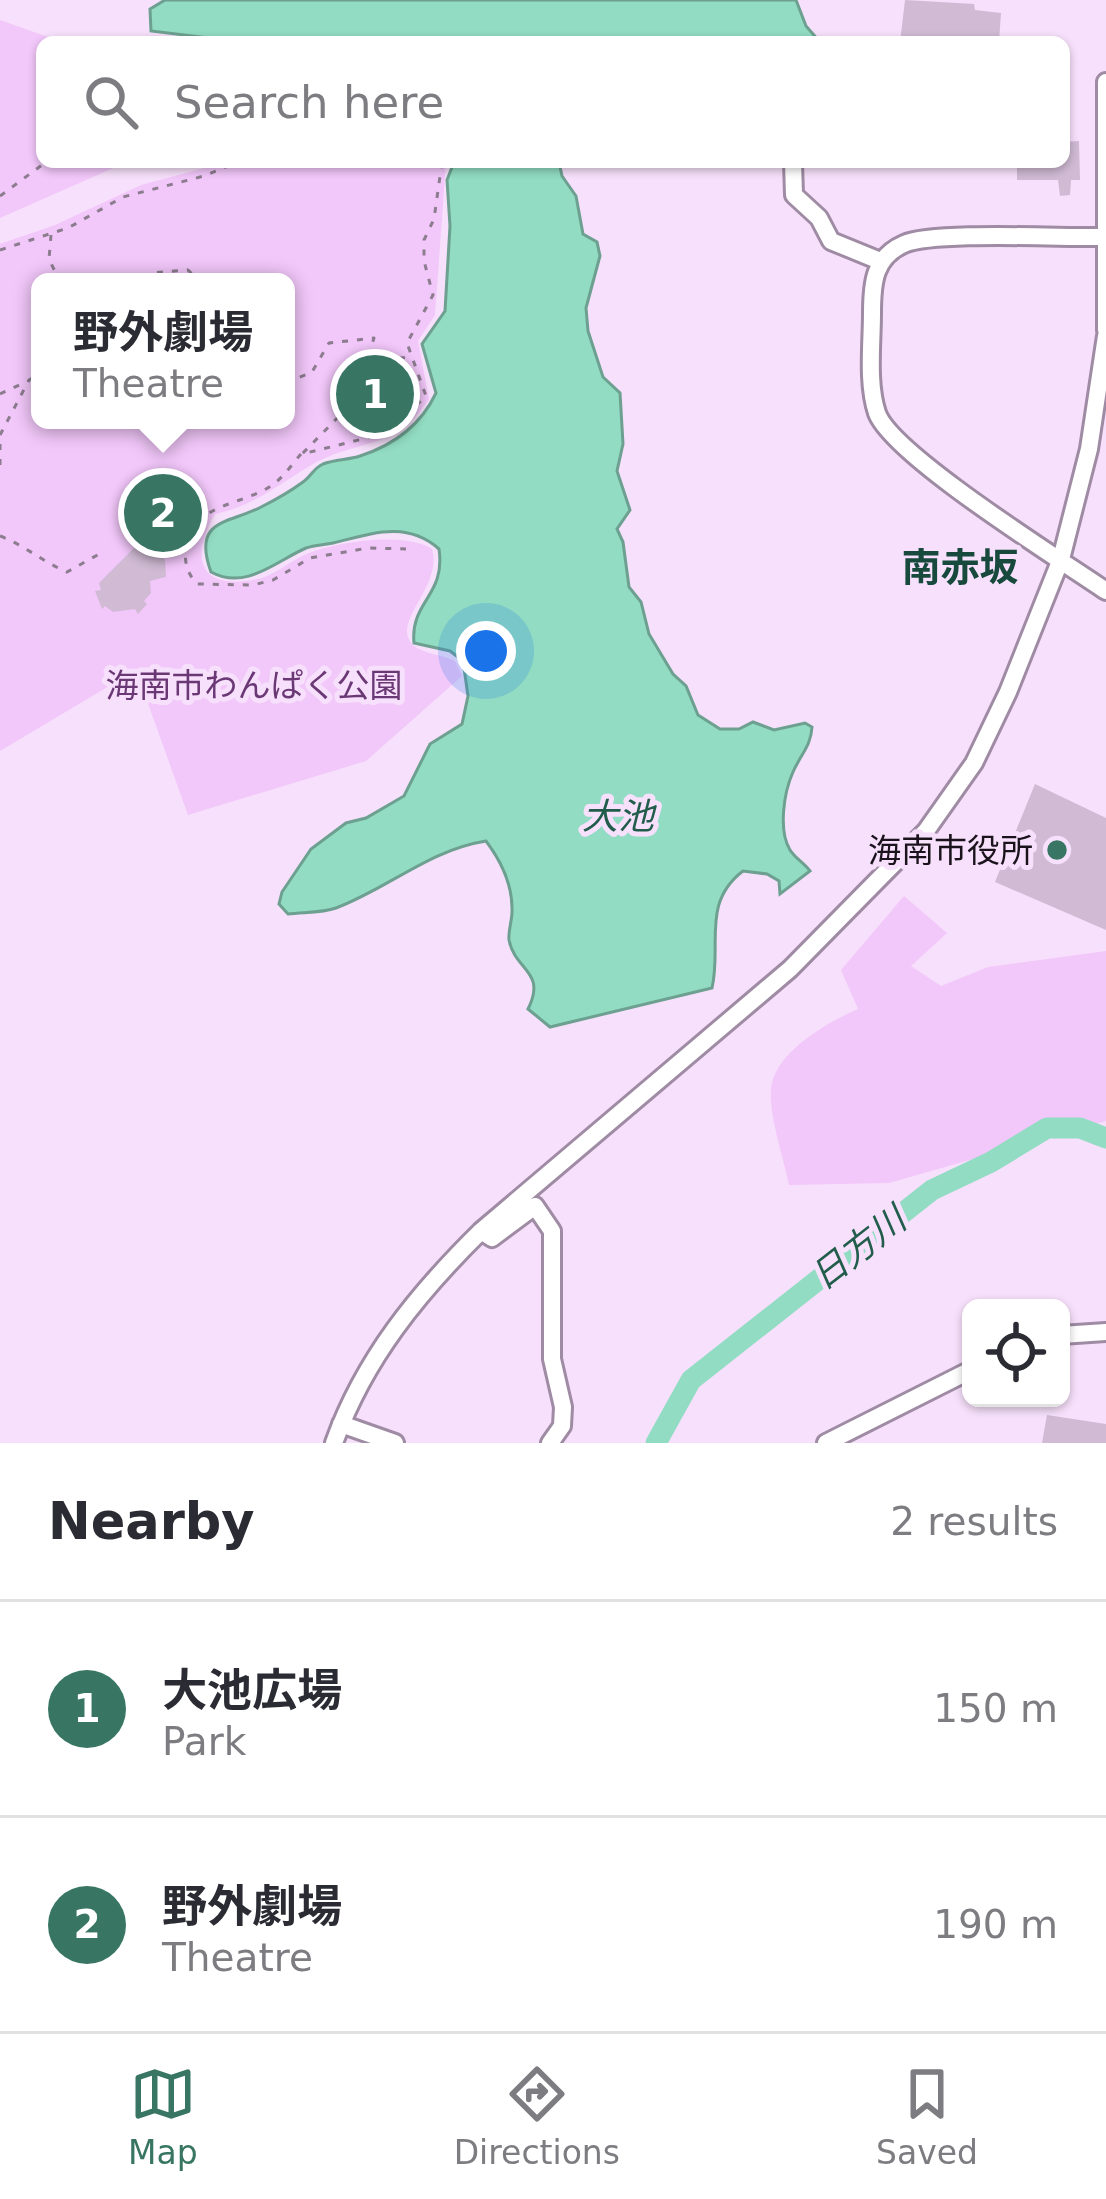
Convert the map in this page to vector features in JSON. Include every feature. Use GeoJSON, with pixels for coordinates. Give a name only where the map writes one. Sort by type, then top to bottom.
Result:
{"type":"FeatureCollection","features":[{"type":"Feature","properties":{"kind":"street"},"geometry":{"type":"LineString","coordinates":[[395,1443],[338,1433],[376,1356],[416,1298],[481,1231],[790,969],[926,831],[974,763],[1061,559],[1089,449],[1106,333],[1106,82]]}},
{"type":"Feature","properties":{"kind":"street"},"geometry":{"type":"LineString","coordinates":[[793,168],[794,195],[819,218],[831,241],[880,261]]}},
{"type":"Feature","properties":{"kind":"street"},"geometry":{"type":"LineString","coordinates":[[1104,237],[906,242],[880,261],[872,288],[873,383],[877,413],[888,431],[920,461],[1106,591]]}},
{"type":"Feature","properties":{"kind":"street"},"geometry":{"type":"LineString","coordinates":[[481,1231],[492,1238],[536,1206],[552,1231],[552,1359],[563,1407],[562,1426],[550,1443]]}},
{"type":"Feature","properties":{"kind":"street"},"geometry":{"type":"LineString","coordinates":[[1070,1334],[1106,1332]]}},
{"type":"Feature","properties":{"kind":"street"},"geometry":{"type":"LineString","coordinates":[[826,1443],[962,1375]]}},
{"type":"Feature","properties":{"kind":"path"},"geometry":{"type":"LineString","coordinates":[[0,196],[38,168]]}},
{"type":"Feature","properties":{"kind":"path"},"geometry":{"type":"LineString","coordinates":[[0,250],[68,228],[123,197],[223,168]]}},
{"type":"Feature","properties":{"kind":"path"},"geometry":{"type":"LineString","coordinates":[[302,454],[387,433],[426,396],[407,343],[433,295],[424,241],[434,219],[441,168]]}},
{"type":"Feature","properties":{"kind":"path"},"geometry":{"type":"LineString","coordinates":[[51,233],[50,259],[56,273]]}},
{"type":"Feature","properties":{"kind":"path"},"geometry":{"type":"LineString","coordinates":[[151,273],[191,273]]}},
{"type":"Feature","properties":{"kind":"path"},"geometry":{"type":"LineString","coordinates":[[295,379],[312,372],[328,343],[374,338],[352,404],[274,484],[214,508],[189,533],[185,555],[189,575],[197,584],[253,585],[273,580],[310,558],[368,548],[406,549]]}},
{"type":"Feature","properties":{"kind":"path"},"geometry":{"type":"LineString","coordinates":[[369,352],[394,359],[411,357]]}},
{"type":"Feature","properties":{"kind":"path"},"geometry":{"type":"LineString","coordinates":[[0,394],[29,380]]}},
{"type":"Feature","properties":{"kind":"path"},"geometry":{"type":"LineString","coordinates":[[0,466],[0,435],[29,380]]}},
{"type":"Feature","properties":{"kind":"path"},"geometry":{"type":"LineString","coordinates":[[0,536],[67,572],[101,553]]}},
{"type":"Feature","properties":{"kind":"green space"},"geometry":{"type":"Polygon","coordinates":[[[0,20],[45,36],[36,36],[36,168],[113,168],[0,218],[0,20]]]}},
{"type":"Feature","properties":{"kind":"green space","name":"海南市わんぱく公園"},"geometry":{"type":"Polygon","coordinates":[[[205,168],[446,168],[435,315],[418,341],[429,399],[416,416],[388,437],[325,458],[252,501],[215,514],[203,543],[204,566],[210,575],[234,582],[260,578],[304,555],[350,543],[404,541],[432,549],[431,577],[407,635],[415,647],[455,661],[462,676],[366,761],[188,815],[136,670],[0,751],[0,244],[55,225],[141,185],[205,168]]]}},
{"type":"Feature","properties":{"kind":"green space"},"geometry":{"type":"Polygon","coordinates":[[[904,896],[947,933],[911,966],[941,986],[988,967],[1106,951],[1106,1121],[889,1183],[789,1185],[772,1112],[774,1076],[804,1040],[858,1009],[841,970],[904,896]]]}},
{"type":"Feature","properties":{"kind":"water"},"geometry":{"type":"Polygon","coordinates":[[[165,0],[796,0],[815,36],[192,36],[151,31],[150,9],[165,0]]]}},
{"type":"Feature","properties":{"kind":"water","name":"大池"},"geometry":{"type":"Polygon","coordinates":[[[452,168],[560,168],[576,196],[583,234],[597,242],[600,256],[586,308],[588,331],[603,377],[620,393],[623,444],[617,471],[630,510],[617,529],[629,587],[641,602],[649,634],[673,674],[686,686],[698,715],[720,729],[739,729],[753,722],[774,730],[805,723],[812,727],[790,780],[783,822],[790,850],[810,871],[780,894],[779,881],[767,874],[743,871],[730,883],[717,911],[712,988],[550,1027],[528,1009],[534,987],[509,940],[512,902],[508,883],[486,841],[446,852],[336,908],[288,914],[279,904],[311,849],[346,823],[366,818],[404,796],[430,744],[462,724],[468,696],[463,661],[450,651],[414,643],[417,617],[437,578],[439,549],[414,535],[375,533],[306,548],[260,572],[236,578],[211,572],[206,554],[206,541],[218,525],[278,498],[323,464],[384,446],[414,424],[430,404],[436,393],[422,344],[445,311],[450,226],[447,180],[452,168]]]}},
{"type":"Feature","properties":{"kind":"building"},"geometry":{"type":"Polygon","coordinates":[[[905,0],[974,4],[975,10],[1001,13],[999,36],[901,36],[905,0]]]}},
{"type":"Feature","properties":{"kind":"building"},"geometry":{"type":"Polygon","coordinates":[[[1079,141],[1080,180],[1071,180],[1070,195],[1060,196],[1058,180],[1017,180],[1017,168],[1070,168],[1070,142],[1079,141]]]}},
{"type":"Feature","properties":{"kind":"building"},"geometry":{"type":"Polygon","coordinates":[[[150,532],[165,560],[166,577],[150,581],[147,604],[138,614],[135,609],[102,609],[95,591],[101,590],[99,583],[150,532]]]}},
{"type":"Feature","properties":{"kind":"building","name":"海南市役所"},"geometry":{"type":"Polygon","coordinates":[[[1035,784],[1106,818],[1106,930],[995,882],[1035,784]]]}},
{"type":"Feature","properties":{"kind":"building"},"geometry":{"type":"Polygon","coordinates":[[[1047,1415],[1106,1424],[1106,1443],[1042,1443],[1047,1415]]]}},
{"type":"Feature","properties":{"kind":"waterway","name":"日方川"},"geometry":{"type":"LineString","coordinates":[[656,1443],[691,1380],[932,1190],[1047,1128],[1080,1128],[1106,1138]]}},
{"type":"Feature","properties":{"kind":"place","name":"大池広場"},"geometry":{"type":"Point","coordinates":[375,394]}},
{"type":"Feature","properties":{"kind":"place","name":"野外劇場"},"geometry":{"type":"Point","coordinates":[163,513]}},
{"type":"Feature","properties":{"kind":"place","name":"海南市役所"},"geometry":{"type":"Point","coordinates":[1057,850]}},
{"type":"Feature","properties":{"kind":"district","name":"南赤坂"},"geometry":{"type":"Point","coordinates":[960,567]}}]}
